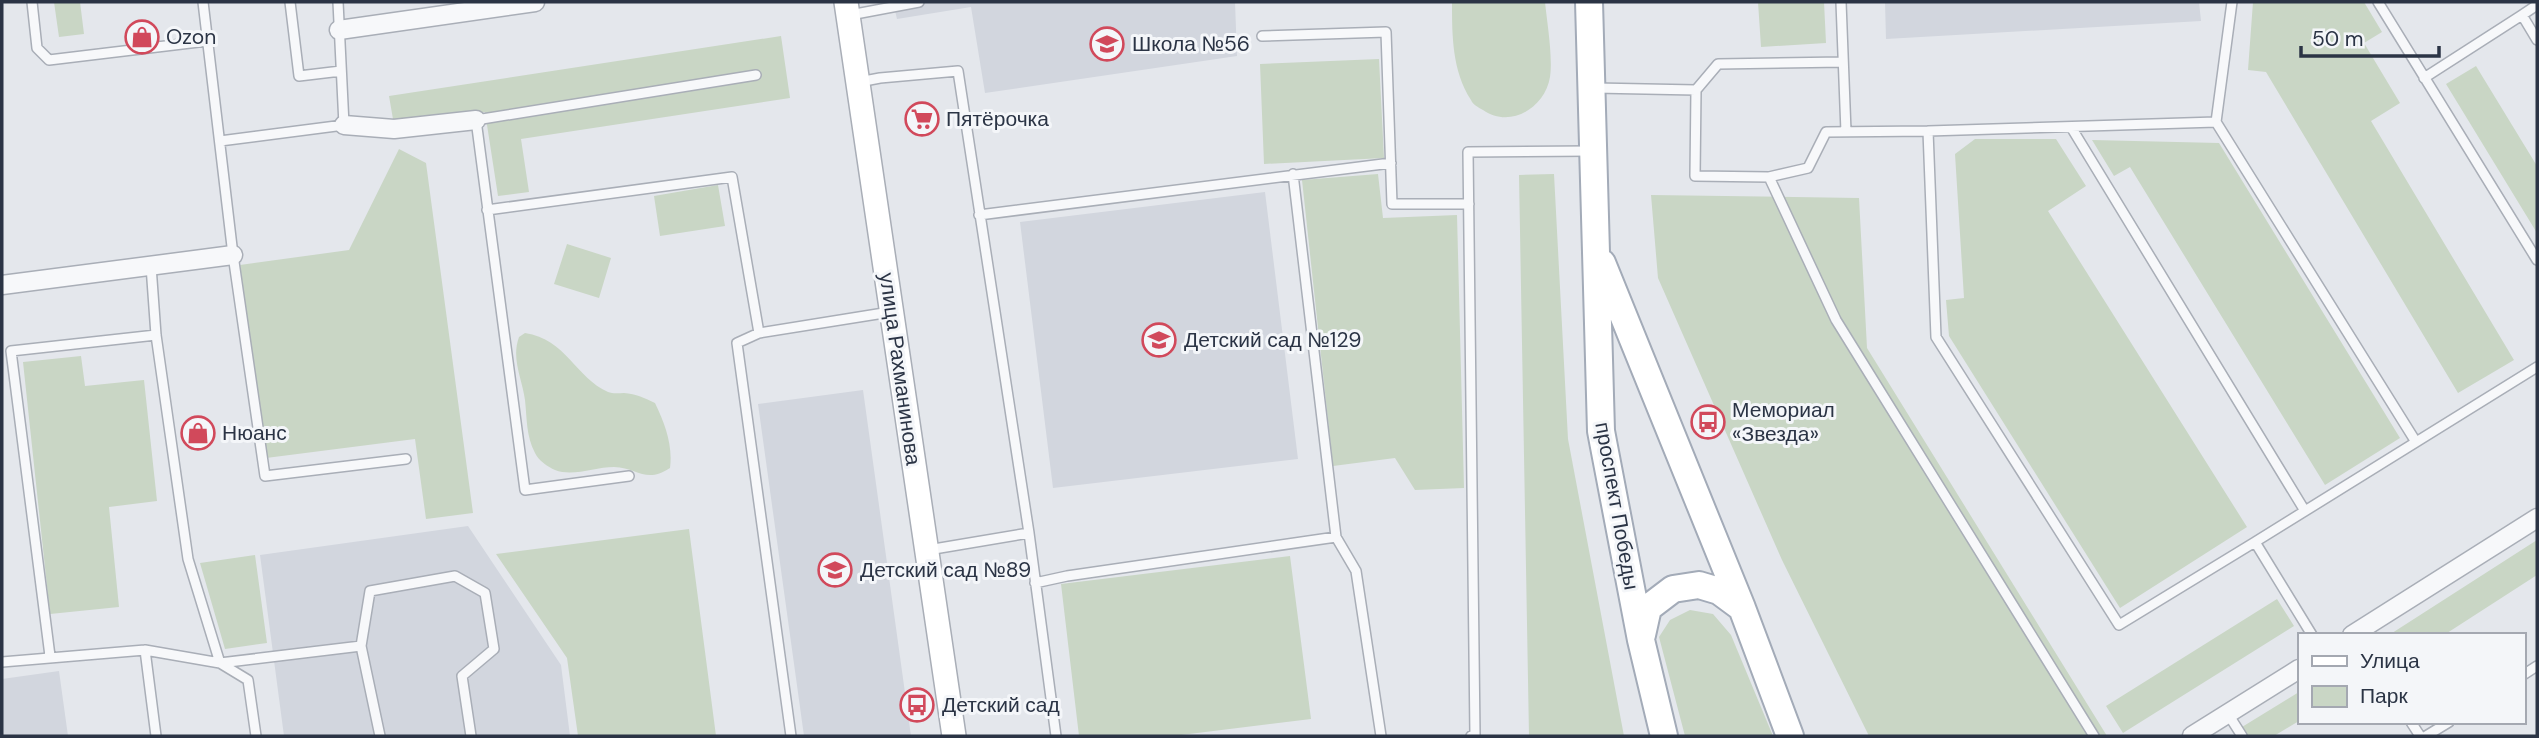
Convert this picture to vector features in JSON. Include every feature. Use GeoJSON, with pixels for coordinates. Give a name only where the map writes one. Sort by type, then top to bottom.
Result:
{"type":"FeatureCollection","features":[{"type":"Feature","properties":{"kind":"main road","name":"проспект Победы"},"geometry":{"type":"LineString","coordinates":[[1589,2],[1601,431],[1641,640],[1664,736]]}},
{"type":"Feature","properties":{"kind":"main road","name":"улица Рахманинова"},"geometry":{"type":"LineString","coordinates":[[847,8],[954,736]]}},
{"type":"Feature","properties":{"kind":"main road","name":"проспект Победы"},"geometry":{"type":"LineString","coordinates":[[1595,246],[1742,608],[1790,736]]}},
{"type":"Feature","properties":{"kind":"main road"},"geometry":{"type":"LineString","coordinates":[[1641,640],[1648,608],[1673,590],[1699,585],[1719,591],[1742,608]]}},
{"type":"Feature","properties":{"kind":"street"},"geometry":{"type":"LineString","coordinates":[[339,30],[535,2]]}},
{"type":"Feature","properties":{"kind":"street"},"geometry":{"type":"LineString","coordinates":[[344,125],[394,129],[476,120]]}},
{"type":"Feature","properties":{"kind":"street"},"geometry":{"type":"LineString","coordinates":[[2,285],[233,254]]}},
{"type":"Feature","properties":{"kind":"street"},"geometry":{"type":"LineString","coordinates":[[2356,633],[2537,518]]}},
{"type":"Feature","properties":{"kind":"street"},"geometry":{"type":"LineString","coordinates":[[2192,736],[2298,670]]}},
{"type":"Feature","properties":{"kind":"lane"},"geometry":{"type":"LineString","coordinates":[[32,2],[37,48],[49,60],[207,41]]}},
{"type":"Feature","properties":{"kind":"lane"},"geometry":{"type":"LineString","coordinates":[[203,2],[233,254],[265,476],[406,459]]}},
{"type":"Feature","properties":{"kind":"lane"},"geometry":{"type":"LineString","coordinates":[[290,2],[299,76],[341,71]]}},
{"type":"Feature","properties":{"kind":"lane"},"geometry":{"type":"LineString","coordinates":[[220,141],[344,125],[338,2]]}},
{"type":"Feature","properties":{"kind":"lane"},"geometry":{"type":"LineString","coordinates":[[847,8],[919,2]]}},
{"type":"Feature","properties":{"kind":"lane"},"geometry":{"type":"LineString","coordinates":[[1841,2],[1846,132]]}},
{"type":"Feature","properties":{"kind":"lane"},"geometry":{"type":"LineString","coordinates":[[2232,2],[2216,122],[2416,442]]}},
{"type":"Feature","properties":{"kind":"lane"},"geometry":{"type":"LineString","coordinates":[[2378,2],[2537,260]]}},
{"type":"Feature","properties":{"kind":"lane"},"geometry":{"type":"LineString","coordinates":[[2424,78],[2537,5]]}},
{"type":"Feature","properties":{"kind":"lane"},"geometry":{"type":"LineString","coordinates":[[2522,15],[2537,40]]}},
{"type":"Feature","properties":{"kind":"lane"},"geometry":{"type":"LineString","coordinates":[[1262,36],[1386,33],[1392,204],[1469,204]]}},
{"type":"Feature","properties":{"kind":"lane"},"geometry":{"type":"LineString","coordinates":[[1843,62],[1718,64],[1696,90],[1695,176],[1769,177],[1808,168],[1826,132],[2216,122]]}},
{"type":"Feature","properties":{"kind":"lane"},"geometry":{"type":"LineString","coordinates":[[858,82],[958,71],[1029,533],[1056,736]]}},
{"type":"Feature","properties":{"kind":"lane"},"geometry":{"type":"LineString","coordinates":[[629,476],[526,490],[486,210],[476,120],[756,75]]}},
{"type":"Feature","properties":{"kind":"lane"},"geometry":{"type":"LineString","coordinates":[[1591,88],[1696,90]]}},
{"type":"Feature","properties":{"kind":"lane"},"geometry":{"type":"LineString","coordinates":[[2071,127],[2305,511]]}},
{"type":"Feature","properties":{"kind":"lane"},"geometry":{"type":"LineString","coordinates":[[1928,131],[1936,337],[2119,625],[2537,367]]}},
{"type":"Feature","properties":{"kind":"lane"},"geometry":{"type":"LineString","coordinates":[[1471,736],[1475,735],[1468,152],[1593,150]]}},
{"type":"Feature","properties":{"kind":"lane"},"geometry":{"type":"LineString","coordinates":[[979,215],[1391,163]]}},
{"type":"Feature","properties":{"kind":"lane"},"geometry":{"type":"LineString","coordinates":[[1293,174],[1336,537],[1356,571],[1381,736]]}},
{"type":"Feature","properties":{"kind":"lane"},"geometry":{"type":"LineString","coordinates":[[486,210],[732,177],[759,333]]}},
{"type":"Feature","properties":{"kind":"lane"},"geometry":{"type":"LineString","coordinates":[[1769,177],[1836,320],[2094,736]]}},
{"type":"Feature","properties":{"kind":"lane"},"geometry":{"type":"LineString","coordinates":[[151,265],[156,335],[188,559],[220,663],[248,680],[256,736]]}},
{"type":"Feature","properties":{"kind":"lane"},"geometry":{"type":"LineString","coordinates":[[791,736],[737,343],[759,333],[892,312]]}},
{"type":"Feature","properties":{"kind":"lane"},"geometry":{"type":"LineString","coordinates":[[50,656],[11,351],[156,335]]}},
{"type":"Feature","properties":{"kind":"lane"},"geometry":{"type":"LineString","coordinates":[[927,550],[1029,533]]}},
{"type":"Feature","properties":{"kind":"lane"},"geometry":{"type":"LineString","coordinates":[[1035,583],[1336,537]]}},
{"type":"Feature","properties":{"kind":"lane"},"geometry":{"type":"LineString","coordinates":[[2255,542],[2311,633]]}},
{"type":"Feature","properties":{"kind":"lane"},"geometry":{"type":"LineString","coordinates":[[380,736],[361,646],[370,591],[455,576],[485,593],[494,649],[462,677],[471,736]]}},
{"type":"Feature","properties":{"kind":"lane"},"geometry":{"type":"LineString","coordinates":[[2,662],[145,650],[220,663],[361,646]]}},
{"type":"Feature","properties":{"kind":"lane"},"geometry":{"type":"LineString","coordinates":[[145,650],[156,736]]}},
{"type":"Feature","properties":{"kind":"lane"},"geometry":{"type":"LineString","coordinates":[[2228,714],[2242,736]]}},
{"type":"Feature","properties":{"kind":"lane"},"geometry":{"type":"LineString","coordinates":[[2426,736],[2446,724]]}},
{"type":"Feature","properties":{"kind":"shaded area","name":"Школа №56"},"geometry":{"type":"Polygon","coordinates":[[[893,2],[1235,2],[1237,56],[985,93],[971,7],[897,19],[893,2]]]}},
{"type":"Feature","properties":{"kind":"shaded area"},"geometry":{"type":"Polygon","coordinates":[[[1885,2],[2199,2],[2201,21],[1886,39],[1885,2]]]}},
{"type":"Feature","properties":{"kind":"shaded area","name":"Детский сад №129"},"geometry":{"type":"Polygon","coordinates":[[[1265,192],[1298,459],[1053,488],[1020,222],[1265,192]]]}},
{"type":"Feature","properties":{"kind":"shaded area","name":"Детский сад №89"},"geometry":{"type":"Polygon","coordinates":[[[863,390],[911,736],[804,736],[758,404],[863,390]]]}},
{"type":"Feature","properties":{"kind":"shaded area"},"geometry":{"type":"Polygon","coordinates":[[[468,526],[561,665],[570,736],[284,736],[260,555],[468,526]]]}},
{"type":"Feature","properties":{"kind":"shaded area"},"geometry":{"type":"Polygon","coordinates":[[[59,671],[68,736],[2,736],[2,679],[59,671]]]}},
{"type":"Feature","properties":{"kind":"green space"},"geometry":{"type":"Polygon","coordinates":[[[54,2],[80,2],[84,34],[59,37],[54,2]]]}},
{"type":"Feature","properties":{"kind":"green space"},"geometry":{"type":"Polygon","coordinates":[[[1452,2],[1545,2],[1551,69],[1547,88],[1534,106],[1515,116],[1504,117],[1493,115],[1473,103],[1457,65],[1452,2]]]}},
{"type":"Feature","properties":{"kind":"green space"},"geometry":{"type":"Polygon","coordinates":[[[1758,2],[1824,2],[1826,43],[1761,47],[1758,2]]]}},
{"type":"Feature","properties":{"kind":"green space"},"geometry":{"type":"Polygon","coordinates":[[[2253,2],[2364,2],[2382,32],[2364,43],[2400,103],[2371,121],[2514,360],[2458,393],[2266,72],[2248,70],[2253,2]]]}},
{"type":"Feature","properties":{"kind":"green space"},"geometry":{"type":"Polygon","coordinates":[[[781,36],[790,98],[521,139],[529,192],[498,196],[485,112],[394,125],[389,96],[781,36]]]}},
{"type":"Feature","properties":{"kind":"green space"},"geometry":{"type":"Polygon","coordinates":[[[1379,59],[1384,158],[1264,164],[1260,64],[1379,59]]]}},
{"type":"Feature","properties":{"kind":"green space"},"geometry":{"type":"Polygon","coordinates":[[[2476,66],[2537,166],[2537,233],[2446,84],[2476,66]]]}},
{"type":"Feature","properties":{"kind":"green space"},"geometry":{"type":"Polygon","coordinates":[[[1975,139],[2056,139],[2086,186],[2048,211],[2247,527],[2120,608],[1949,336],[1946,300],[1964,298],[1955,154],[1975,139]]]}},
{"type":"Feature","properties":{"kind":"green space"},"geometry":{"type":"Polygon","coordinates":[[[2092,140],[2219,143],[2400,438],[2325,485],[2130,167],[2114,176],[2092,140]]]}},
{"type":"Feature","properties":{"kind":"green space"},"geometry":{"type":"Polygon","coordinates":[[[399,149],[426,163],[473,513],[426,519],[415,439],[266,458],[240,265],[349,250],[399,149]]]}},
{"type":"Feature","properties":{"kind":"green space"},"geometry":{"type":"Polygon","coordinates":[[[1378,174],[1383,218],[1457,215],[1464,488],[1415,490],[1395,458],[1333,466],[1302,180],[1378,174]]]}},
{"type":"Feature","properties":{"kind":"green space"},"geometry":{"type":"Polygon","coordinates":[[[1554,174],[1568,439],[1624,736],[1529,736],[1519,175],[1554,174]]]}},
{"type":"Feature","properties":{"kind":"green space"},"geometry":{"type":"Polygon","coordinates":[[[718,185],[725,226],[660,236],[654,196],[718,185]]]}},
{"type":"Feature","properties":{"kind":"green space"},"geometry":{"type":"Polygon","coordinates":[[[1651,195],[1859,198],[1867,348],[2107,736],[1869,736],[1782,560],[1658,278],[1651,195]]]}},
{"type":"Feature","properties":{"kind":"green space"},"geometry":{"type":"Polygon","coordinates":[[[567,244],[611,258],[599,298],[554,284],[567,244]]]}},
{"type":"Feature","properties":{"kind":"green space"},"geometry":{"type":"Polygon","coordinates":[[[525,333],[551,343],[587,378],[608,392],[632,394],[655,403],[667,435],[670,468],[654,475],[614,467],[562,472],[541,461],[530,440],[516,353],[519,337],[525,333]]]}},
{"type":"Feature","properties":{"kind":"green space"},"geometry":{"type":"Polygon","coordinates":[[[81,356],[85,386],[144,380],[157,501],[109,507],[119,607],[50,614],[23,362],[81,356]]]}},
{"type":"Feature","properties":{"kind":"green space"},"geometry":{"type":"Polygon","coordinates":[[[689,529],[716,736],[578,736],[567,658],[496,554],[689,529]]]}},
{"type":"Feature","properties":{"kind":"green space"},"geometry":{"type":"Polygon","coordinates":[[[2537,540],[2537,575],[2447,633],[2392,633],[2537,540]]]}},
{"type":"Feature","properties":{"kind":"green space"},"geometry":{"type":"Polygon","coordinates":[[[255,555],[267,643],[225,649],[200,563],[255,555]]]}},
{"type":"Feature","properties":{"kind":"green space"},"geometry":{"type":"Polygon","coordinates":[[[1290,556],[1311,719],[1173,736],[1079,736],[1061,584],[1290,556]]]}},
{"type":"Feature","properties":{"kind":"green space"},"geometry":{"type":"Polygon","coordinates":[[[2277,599],[2294,626],[2123,733],[2106,706],[2277,599]]]}},
{"type":"Feature","properties":{"kind":"green space"},"geometry":{"type":"Polygon","coordinates":[[[1690,610],[1713,614],[1731,635],[1773,736],[1685,736],[1659,637],[1670,620],[1690,610]]]}},
{"type":"Feature","properties":{"kind":"green space"},"geometry":{"type":"Polygon","coordinates":[[[2298,693],[2298,722],[2274,736],[2247,736],[2242,727],[2298,693]]]}},
{"type":"Feature","properties":{"kind":"place","name":"Ozon"},"geometry":{"type":"Point","coordinates":[142,37]}},
{"type":"Feature","properties":{"kind":"place","name":"Школа №56"},"geometry":{"type":"Point","coordinates":[1107,44]}},
{"type":"Feature","properties":{"kind":"place","name":"Пятёрочка"},"geometry":{"type":"Point","coordinates":[922,119]}},
{"type":"Feature","properties":{"kind":"place","name":"Детский сад №129"},"geometry":{"type":"Point","coordinates":[1159,340]}},
{"type":"Feature","properties":{"kind":"place","name":"Мемориал «Звезда»"},"geometry":{"type":"Point","coordinates":[1708,422]}},
{"type":"Feature","properties":{"kind":"place","name":"Нюанс"},"geometry":{"type":"Point","coordinates":[198,433]}},
{"type":"Feature","properties":{"kind":"place","name":"Детский сад №89"},"geometry":{"type":"Point","coordinates":[835,570]}},
{"type":"Feature","properties":{"kind":"place","name":"Детский сад"},"geometry":{"type":"Point","coordinates":[917,705]}}]}
